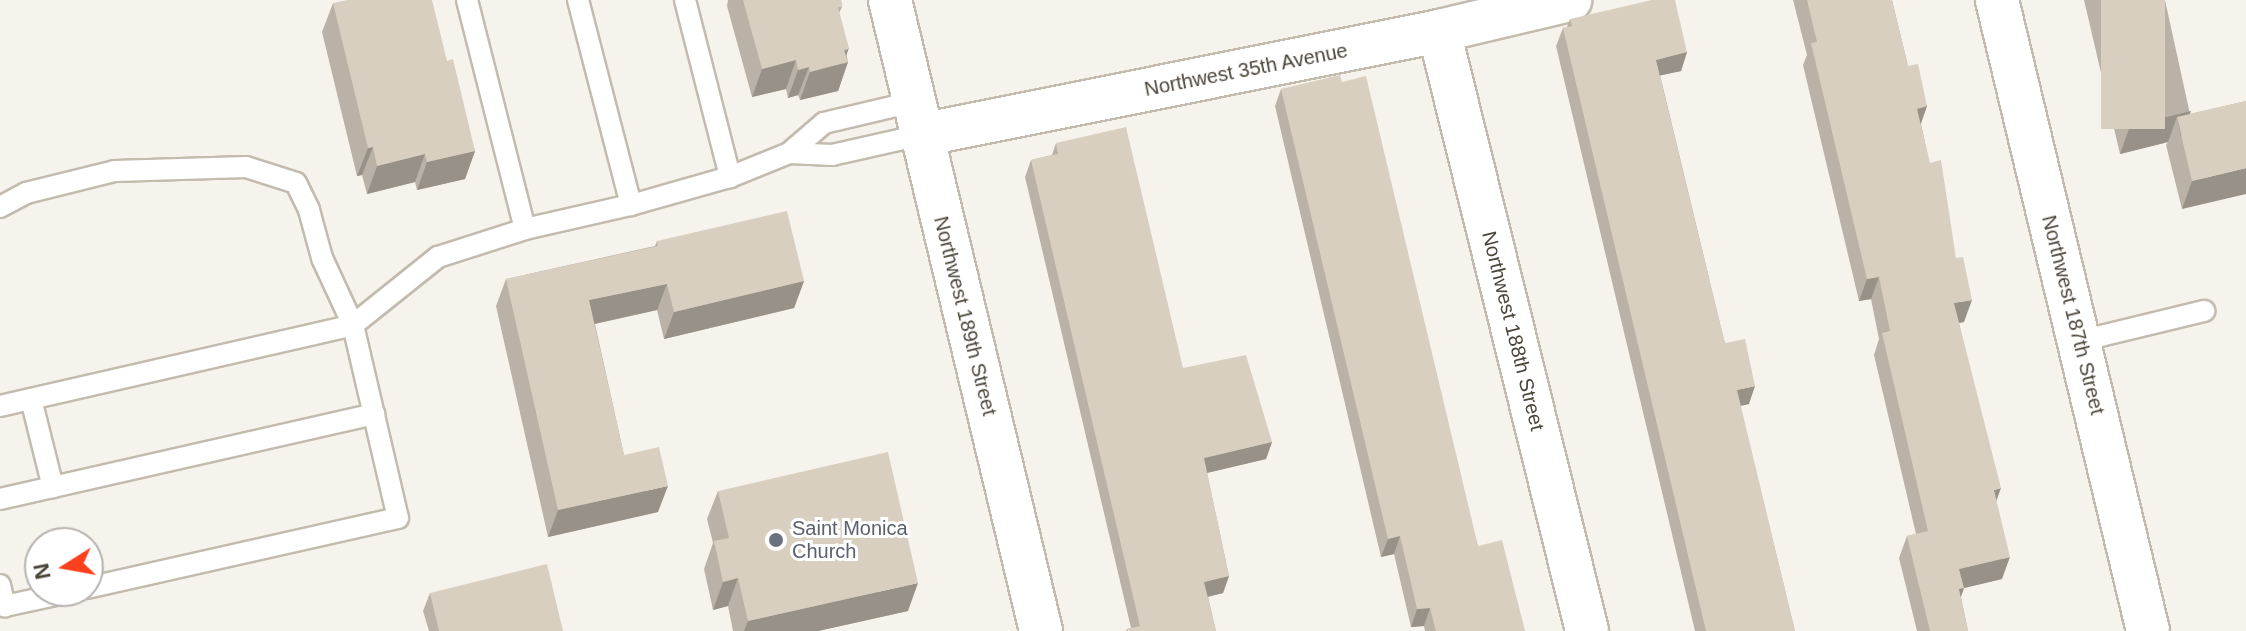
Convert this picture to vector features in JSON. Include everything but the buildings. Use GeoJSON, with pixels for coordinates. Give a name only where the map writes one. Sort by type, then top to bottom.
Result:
{"type":"FeatureCollection","features":[{"type":"Feature","properties":{"kind":"street","name":"Northwest 189th Street"},"geometry":{"type":"LineString","coordinates":[[890,0],[1041,631]]}},
{"type":"Feature","properties":{"kind":"street","name":"Northwest 35th Avenue"},"geometry":{"type":"LineString","coordinates":[[917,118],[1439,31],[1570,0]]}},
{"type":"Feature","properties":{"kind":"street","name":"Northwest 187th Street"},"geometry":{"type":"LineString","coordinates":[[1997,0],[2148,631]]}},
{"type":"Feature","properties":{"kind":"street","name":"Northwest 188th Street"},"geometry":{"type":"LineString","coordinates":[[1439,31],[1587,631]]}},
{"type":"Feature","properties":{"kind":"lane"},"geometry":{"type":"LineString","coordinates":[[467,0],[525,229]]}},
{"type":"Feature","properties":{"kind":"lane"},"geometry":{"type":"LineString","coordinates":[[578,0],[631,205]]}},
{"type":"Feature","properties":{"kind":"lane"},"geometry":{"type":"LineString","coordinates":[[685,0],[730,177]]}},
{"type":"Feature","properties":{"kind":"lane"},"geometry":{"type":"LineString","coordinates":[[789,153],[832,155],[917,118]]}},
{"type":"Feature","properties":{"kind":"lane"},"geometry":{"type":"LineString","coordinates":[[0,406],[353,325],[438,257],[525,229],[631,205],[730,177],[789,153],[824,123],[917,118]]}},
{"type":"Feature","properties":{"kind":"lane"},"geometry":{"type":"LineString","coordinates":[[0,207],[26,193],[115,171],[246,167],[296,183],[309,210],[322,258],[353,325],[398,518],[104,584]]}},
{"type":"Feature","properties":{"kind":"lane"},"geometry":{"type":"LineString","coordinates":[[2080,341],[2204,311]]}},
{"type":"Feature","properties":{"kind":"lane"},"geometry":{"type":"LineString","coordinates":[[31,399],[53,487]]}},
{"type":"Feature","properties":{"kind":"lane"},"geometry":{"type":"LineString","coordinates":[[0,499],[374,414]]}},
{"type":"Feature","properties":{"kind":"lane"},"geometry":{"type":"LineString","coordinates":[[0,585],[5,606],[24,602]]}},
{"type":"Feature","properties":{"kind":"place","name":"Saint Monica Church"},"geometry":{"type":"Point","coordinates":[776,540]}}]}
